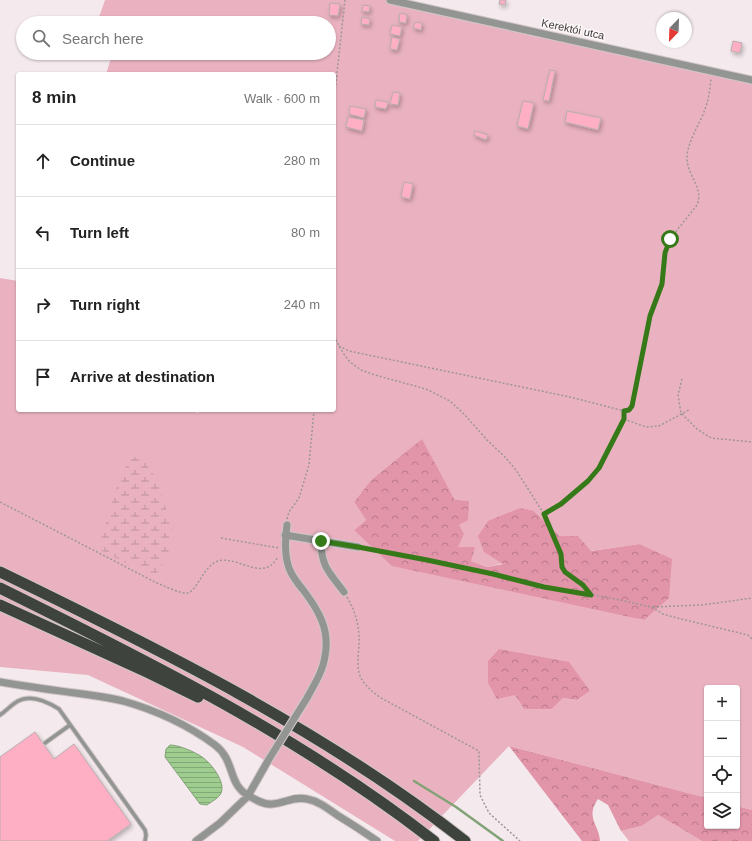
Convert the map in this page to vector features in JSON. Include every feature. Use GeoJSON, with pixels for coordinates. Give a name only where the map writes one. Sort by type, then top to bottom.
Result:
{"type":"FeatureCollection","features":[{"type":"Feature","properties":{"kind":"highway"},"geometry":{"type":"LineString","coordinates":[[0,572],[151,647],[284,718],[385,783],[465,841]]}},
{"type":"Feature","properties":{"kind":"highway"},"geometry":{"type":"LineString","coordinates":[[0,588],[145,661],[268,728],[377,799],[434,841]]}},
{"type":"Feature","properties":{"kind":"highway"},"geometry":{"type":"LineString","coordinates":[[0,605],[149,673],[231,714],[268,728]]}},
{"type":"Feature","properties":{"kind":"street","name":"Kerektói utca"},"geometry":{"type":"LineString","coordinates":[[390,0],[752,80]]}},
{"type":"Feature","properties":{"kind":"street"},"geometry":{"type":"LineString","coordinates":[[196,841],[220,824],[248,796],[307,698],[324,663],[327,637],[323,620],[318,610],[292,574],[286,559],[285,549],[287,525]]}},
{"type":"Feature","properties":{"kind":"street"},"geometry":{"type":"LineString","coordinates":[[286,535],[358,547]]}},
{"type":"Feature","properties":{"kind":"street"},"geometry":{"type":"LineString","coordinates":[[321,541],[322,559],[324,565],[344,592]]}},
{"type":"Feature","properties":{"kind":"street"},"geometry":{"type":"LineString","coordinates":[[0,682],[122,701],[179,723],[201,736],[224,754],[228,761],[234,781],[248,796],[265,803],[272,804],[301,798],[317,802],[377,841]]}},
{"type":"Feature","properties":{"kind":"lane"},"geometry":{"type":"LineString","coordinates":[[0,715],[18,701],[27,698],[50,703],[59,709],[145,830],[145,841]]}},
{"type":"Feature","properties":{"kind":"lane"},"geometry":{"type":"LineString","coordinates":[[45,743],[70,725]]}},
{"type":"Feature","properties":{"kind":"path"},"geometry":{"type":"LineString","coordinates":[[336,82],[345,0]]}},
{"type":"Feature","properties":{"kind":"path"},"geometry":{"type":"LineString","coordinates":[[339,346],[348,350],[570,397],[624,411],[629,410],[632,406],[650,316],[662,284],[665,253],[670,239],[697,205],[699,198],[699,191],[689,168],[687,158],[697,126],[705,109],[712,71]]}},
{"type":"Feature","properties":{"kind":"path"},"geometry":{"type":"LineString","coordinates":[[336,340],[350,362],[361,370],[375,376],[426,388],[450,402],[464,414],[516,470],[544,514],[561,554],[562,567],[565,572],[583,585],[591,595]]}},
{"type":"Feature","properties":{"kind":"path"},"geometry":{"type":"LineString","coordinates":[[682,380],[678,395],[682,413],[697,429],[711,438],[752,442]]}},
{"type":"Feature","properties":{"kind":"path"},"geometry":{"type":"LineString","coordinates":[[624,419],[646,427],[659,426],[688,410]]}},
{"type":"Feature","properties":{"kind":"path"},"geometry":{"type":"LineString","coordinates":[[544,514],[561,504],[588,481],[599,468],[624,419],[624,411]]}},
{"type":"Feature","properties":{"kind":"path"},"geometry":{"type":"LineString","coordinates":[[287,525],[288,512],[299,498],[309,465],[314,412]]}},
{"type":"Feature","properties":{"kind":"path"},"geometry":{"type":"LineString","coordinates":[[0,502],[155,582],[187,594],[193,590],[210,565],[219,561],[229,561],[257,568],[265,568],[271,566],[285,549],[221,538]]}},
{"type":"Feature","properties":{"kind":"path"},"geometry":{"type":"LineString","coordinates":[[358,547],[471,569],[544,587],[651,607],[702,605],[752,598]]}},
{"type":"Feature","properties":{"kind":"path"},"geometry":{"type":"LineString","coordinates":[[344,592],[353,608],[357,621],[359,635],[360,677],[368,688],[381,698],[479,751],[480,795],[489,813],[520,841]]}},
{"type":"Feature","properties":{"kind":"path"},"geometry":{"type":"LineString","coordinates":[[651,607],[663,614],[748,635],[752,638]]}},
{"type":"Feature","properties":{"kind":"green space"},"geometry":{"type":"Polygon","coordinates":[[[105,0],[387,0],[532,36],[631,56],[752,84],[752,810],[740,807],[740,685],[704,685],[704,797],[509,746],[418,841],[395,841],[243,747],[88,675],[0,667],[0,278],[16,281],[16,412],[336,412],[336,72],[107,72],[110,60],[336,60],[336,16],[99,16],[105,0]],[[422,440],[371,480],[354,502],[366,520],[354,530],[643,620],[639,544],[590,551],[578,536],[560,536],[534,511],[504,563],[487,567],[471,561],[458,547],[459,525],[455,500],[422,440]],[[590,691],[515,695],[524,709],[552,709],[563,698],[577,700],[590,691]]]}},
{"type":"Feature","properties":{"kind":"green space"},"geometry":{"type":"Polygon","coordinates":[[[422,439],[455,500],[469,501],[468,520],[459,525],[464,534],[458,547],[475,547],[471,561],[487,567],[503,564],[484,552],[478,536],[488,521],[520,508],[534,511],[560,536],[578,536],[591,551],[639,544],[672,559],[669,598],[644,620],[392,566],[354,530],[366,520],[354,502],[371,480],[422,439]]]}},
{"type":"Feature","properties":{"kind":"green space"},"geometry":{"type":"Polygon","coordinates":[[[135,457],[143,459],[157,480],[172,528],[168,555],[158,572],[152,576],[98,549],[117,485],[129,460],[135,457]]]}},
{"type":"Feature","properties":{"kind":"green space"},"geometry":{"type":"Polygon","coordinates":[[[499,649],[569,662],[590,691],[577,700],[563,698],[552,709],[524,709],[515,695],[497,699],[488,683],[488,661],[499,649]]]}},
{"type":"Feature","properties":{"kind":"green space"},"geometry":{"type":"Polygon","coordinates":[[[509,746],[704,797],[704,829],[740,829],[740,807],[752,810],[752,841],[702,841],[658,815],[642,826],[621,831],[608,805],[598,799],[594,806],[593,816],[600,841],[582,841],[509,746]]]}},
{"type":"Feature","properties":{"kind":"green space"},"geometry":{"type":"Polygon","coordinates":[[[658,815],[702,841],[629,841],[621,831],[642,826],[658,815]]]}},
{"type":"Feature","properties":{"kind":"shaded area"},"geometry":{"type":"Polygon","coordinates":[[[170,745],[178,746],[202,757],[217,773],[220,778],[222,789],[217,798],[207,805],[200,804],[165,757],[166,749],[170,745]]]}},
{"type":"Feature","properties":{"kind":"building"},"geometry":{"type":"Polygon","coordinates":[[[500,0],[506,0],[505,5],[499,4],[500,0]]]}},
{"type":"Feature","properties":{"kind":"building"},"geometry":{"type":"Polygon","coordinates":[[[330,3],[340,4],[338,16],[329,15],[330,3]]]}},
{"type":"Feature","properties":{"kind":"building"},"geometry":{"type":"Polygon","coordinates":[[[363,5],[370,6],[369,12],[362,11],[363,5]]]}},
{"type":"Feature","properties":{"kind":"building"},"geometry":{"type":"Polygon","coordinates":[[[400,13],[407,15],[406,23],[399,22],[400,13]]]}},
{"type":"Feature","properties":{"kind":"building"},"geometry":{"type":"Polygon","coordinates":[[[362,17],[370,19],[369,25],[361,24],[362,17]]]}},
{"type":"Feature","properties":{"kind":"building"},"geometry":{"type":"Polygon","coordinates":[[[415,22],[422,23],[421,30],[413,28],[415,22]]]}},
{"type":"Feature","properties":{"kind":"building"},"geometry":{"type":"Polygon","coordinates":[[[392,25],[402,27],[400,36],[390,34],[392,25]]]}},
{"type":"Feature","properties":{"kind":"building"},"geometry":{"type":"Polygon","coordinates":[[[392,37],[400,39],[397,50],[390,49],[392,37]]]}},
{"type":"Feature","properties":{"kind":"building"},"geometry":{"type":"Polygon","coordinates":[[[733,41],[742,43],[740,53],[731,51],[733,41]]]}},
{"type":"Feature","properties":{"kind":"building"},"geometry":{"type":"Polygon","coordinates":[[[550,70],[555,71],[549,101],[543,100],[550,70]]]}},
{"type":"Feature","properties":{"kind":"building"},"geometry":{"type":"Polygon","coordinates":[[[393,92],[400,93],[398,105],[390,104],[393,92]]]}},
{"type":"Feature","properties":{"kind":"building"},"geometry":{"type":"Polygon","coordinates":[[[376,100],[388,102],[386,109],[375,107],[376,100]]]}},
{"type":"Feature","properties":{"kind":"building"},"geometry":{"type":"Polygon","coordinates":[[[523,101],[534,103],[528,129],[517,126],[523,101]]]}},
{"type":"Feature","properties":{"kind":"building"},"geometry":{"type":"Polygon","coordinates":[[[350,106],[366,109],[364,118],[349,114],[350,106]]]}},
{"type":"Feature","properties":{"kind":"building"},"geometry":{"type":"Polygon","coordinates":[[[567,111],[601,118],[598,130],[565,122],[567,111]]]}},
{"type":"Feature","properties":{"kind":"building"},"geometry":{"type":"Polygon","coordinates":[[[348,117],[364,120],[362,131],[346,127],[348,117]]]}},
{"type":"Feature","properties":{"kind":"building"},"geometry":{"type":"Polygon","coordinates":[[[475,131],[488,135],[486,140],[474,135],[475,131]]]}},
{"type":"Feature","properties":{"kind":"building"},"geometry":{"type":"Polygon","coordinates":[[[404,182],[413,184],[410,199],[401,197],[404,182]]]}},
{"type":"Feature","properties":{"kind":"building"},"geometry":{"type":"Polygon","coordinates":[[[35,732],[54,759],[74,744],[131,824],[107,841],[0,841],[0,757],[35,732]]]}},
{"type":"Feature","properties":{"kind":"waterway"},"geometry":{"type":"LineString","coordinates":[[414,781],[456,807],[503,841]]}},
{"type":"Feature","properties":{"kind":"route"},"geometry":{"type":"LineString","coordinates":[[321,541],[427,560],[544,587],[591,595],[583,585],[569,576],[562,567],[561,554],[544,514],[561,504],[575,493],[599,468],[624,419],[624,411],[629,410],[632,406],[650,316],[653,304],[662,284],[665,253],[670,239]]}}]}
